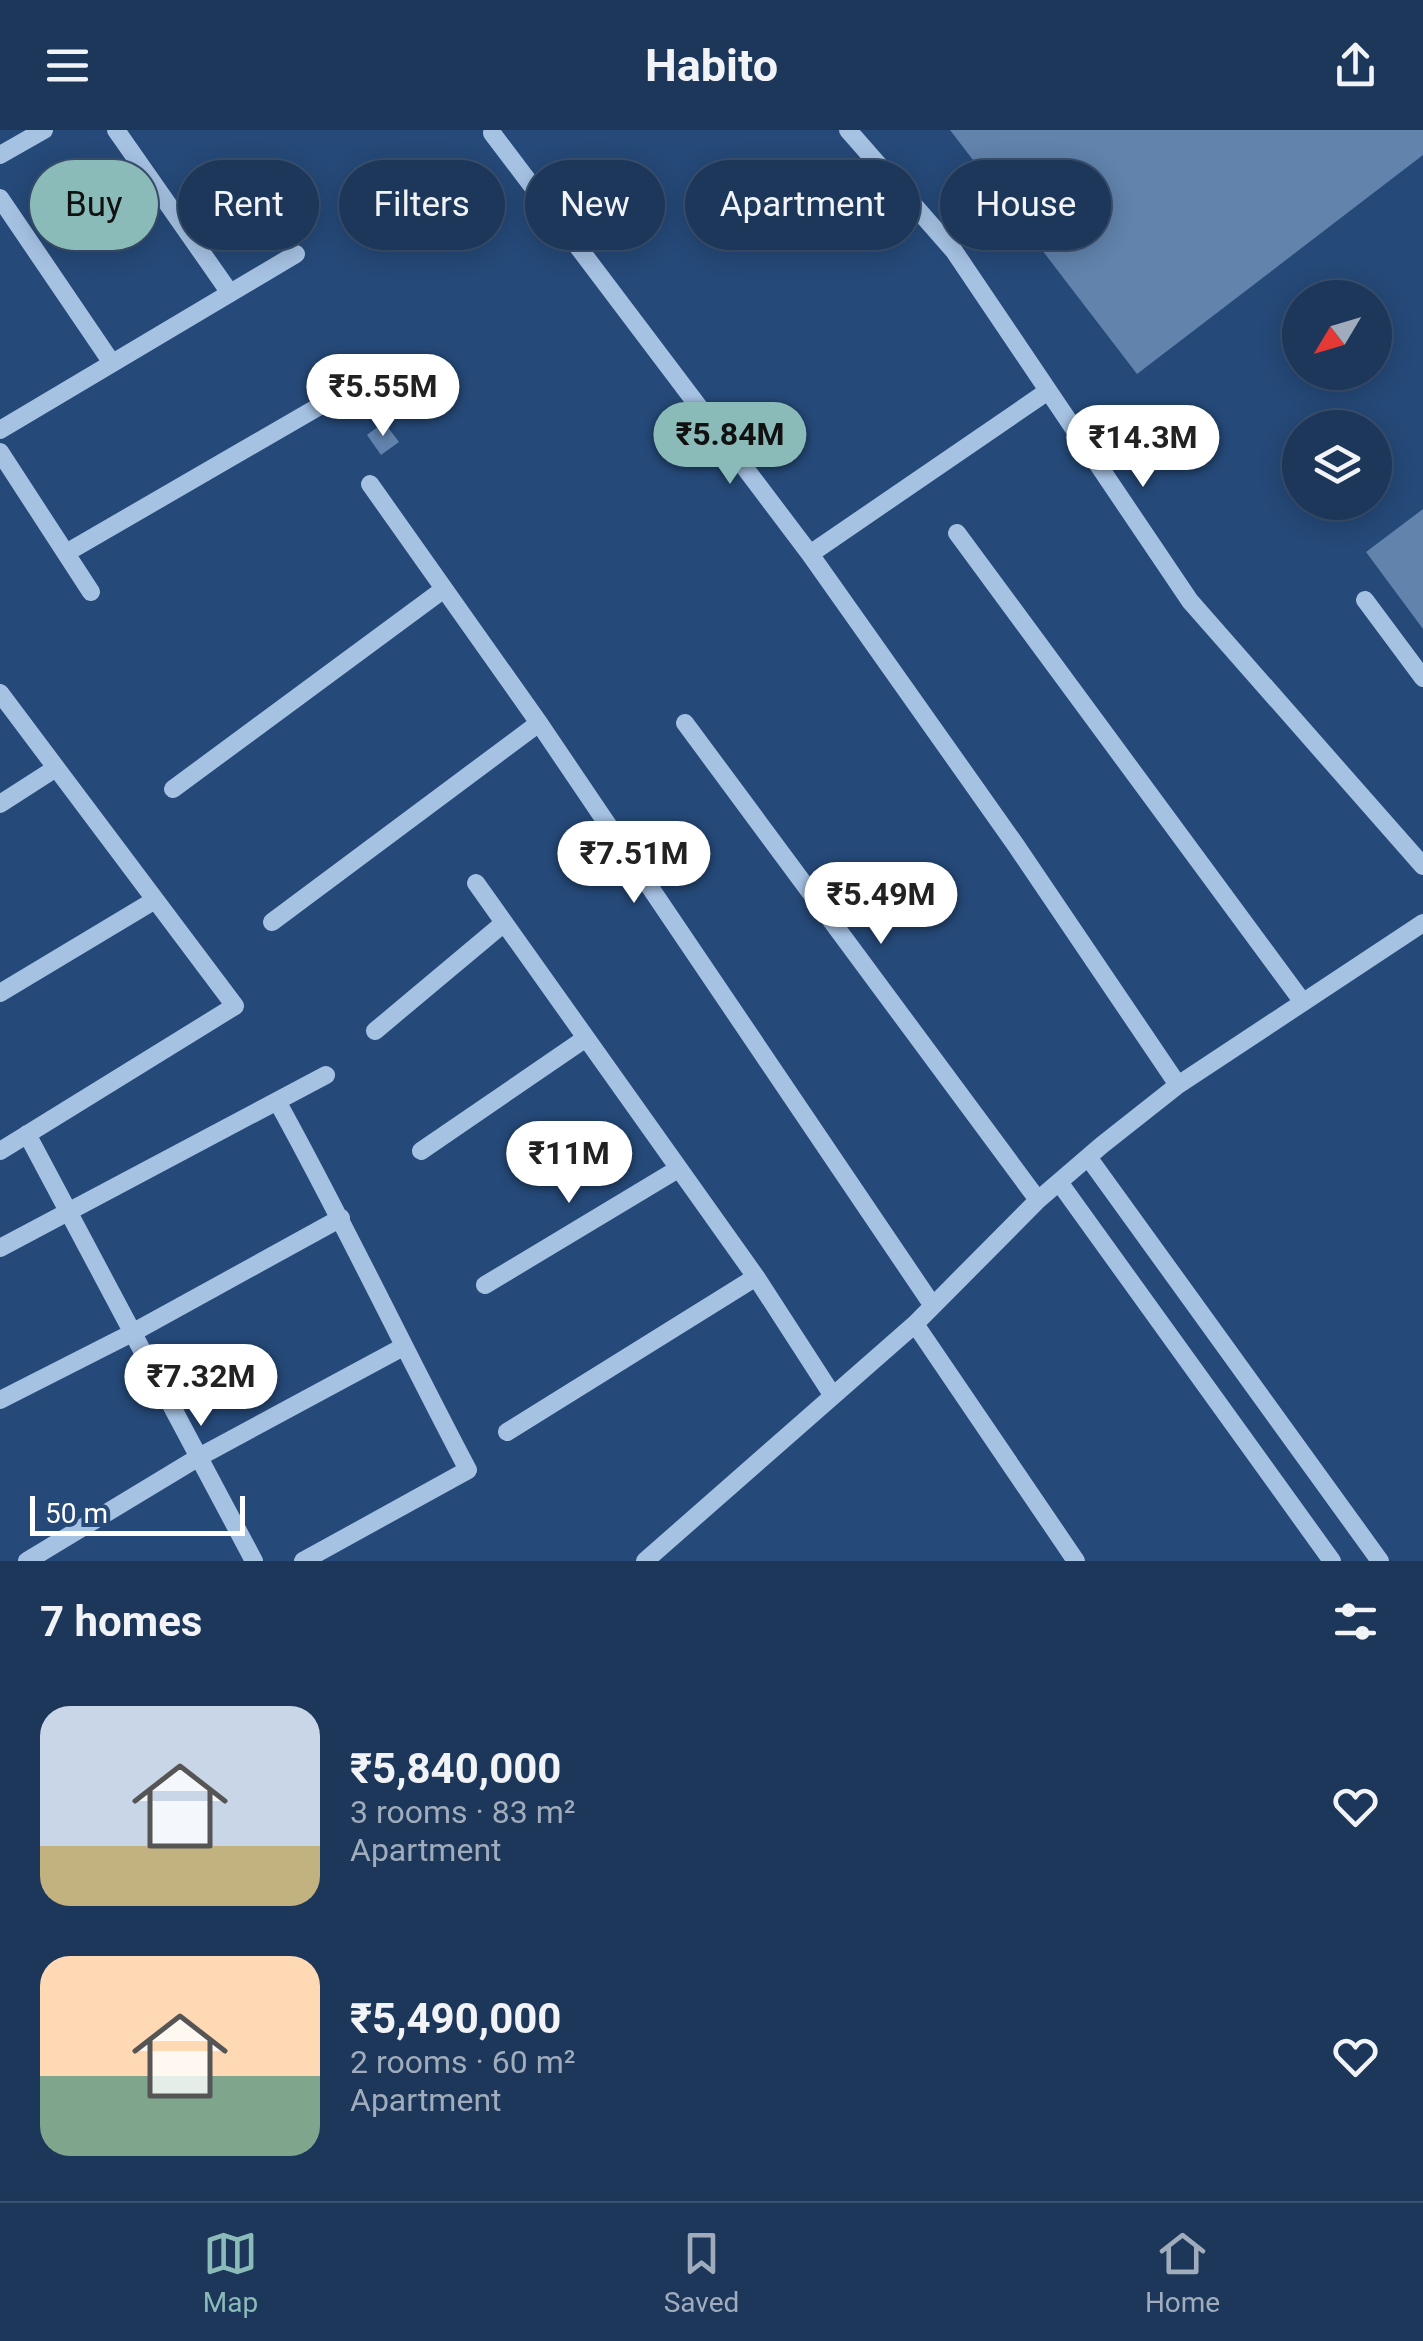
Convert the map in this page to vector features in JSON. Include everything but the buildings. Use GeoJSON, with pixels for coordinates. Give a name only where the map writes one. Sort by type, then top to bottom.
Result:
{"type":"FeatureCollection","features":[{"type":"Feature","properties":{"kind":"street"},"geometry":{"type":"LineString","coordinates":[[0,155],[44,130]]}},
{"type":"Feature","properties":{"kind":"street"},"geometry":{"type":"LineString","coordinates":[[116,130],[230,293]]}},
{"type":"Feature","properties":{"kind":"street"},"geometry":{"type":"LineString","coordinates":[[848,130],[954,251],[1190,601],[1423,866]]}},
{"type":"Feature","properties":{"kind":"street"},"geometry":{"type":"LineString","coordinates":[[492,133],[810,554],[1015,844],[1178,1086]]}},
{"type":"Feature","properties":{"kind":"street"},"geometry":{"type":"LineString","coordinates":[[0,198],[112,363]]}},
{"type":"Feature","properties":{"kind":"street"},"geometry":{"type":"LineString","coordinates":[[0,430],[296,254]]}},
{"type":"Feature","properties":{"kind":"street"},"geometry":{"type":"LineString","coordinates":[[66,553],[375,374]]}},
{"type":"Feature","properties":{"kind":"street"},"geometry":{"type":"LineString","coordinates":[[810,554],[1048,391]]}},
{"type":"Feature","properties":{"kind":"street"},"geometry":{"type":"LineString","coordinates":[[0,452],[91,592]]}},
{"type":"Feature","properties":{"kind":"street"},"geometry":{"type":"LineString","coordinates":[[370,484],[539,722],[933,1306]]}},
{"type":"Feature","properties":{"kind":"street"},"geometry":{"type":"LineString","coordinates":[[957,534],[1302,1001]]}},
{"type":"Feature","properties":{"kind":"street"},"geometry":{"type":"LineString","coordinates":[[174,789],[444,589]]}},
{"type":"Feature","properties":{"kind":"street"},"geometry":{"type":"LineString","coordinates":[[1365,600],[1423,678]]}},
{"type":"Feature","properties":{"kind":"street"},"geometry":{"type":"LineString","coordinates":[[0,694],[235,1006],[0,1151]]}},
{"type":"Feature","properties":{"kind":"street"},"geometry":{"type":"LineString","coordinates":[[272,922],[539,722]]}},
{"type":"Feature","properties":{"kind":"street"},"geometry":{"type":"LineString","coordinates":[[685,723],[1038,1200]]}},
{"type":"Feature","properties":{"kind":"street"},"geometry":{"type":"LineString","coordinates":[[0,804],[56,768]]}},
{"type":"Feature","properties":{"kind":"street"},"geometry":{"type":"LineString","coordinates":[[476,883],[756,1277],[833,1396]]}},
{"type":"Feature","properties":{"kind":"street"},"geometry":{"type":"LineString","coordinates":[[0,993],[155,900]]}},
{"type":"Feature","properties":{"kind":"street"},"geometry":{"type":"LineString","coordinates":[[375,1031],[504,923]]}},
{"type":"Feature","properties":{"kind":"street"},"geometry":{"type":"LineString","coordinates":[[645,1561],[915,1324],[1038,1200],[1088,1158],[1178,1086],[1423,923]]}},
{"type":"Feature","properties":{"kind":"street"},"geometry":{"type":"LineString","coordinates":[[421,1151],[586,1038]]}},
{"type":"Feature","properties":{"kind":"street"},"geometry":{"type":"LineString","coordinates":[[0,1248],[326,1074]]}},
{"type":"Feature","properties":{"kind":"street"},"geometry":{"type":"LineString","coordinates":[[276,1101],[341,1218],[402,1347],[468,1470],[303,1561]]}},
{"type":"Feature","properties":{"kind":"street"},"geometry":{"type":"LineString","coordinates":[[27,1134],[254,1561]]}},
{"type":"Feature","properties":{"kind":"street"},"geometry":{"type":"LineString","coordinates":[[1088,1158],[1380,1561]]}},
{"type":"Feature","properties":{"kind":"street"},"geometry":{"type":"LineString","coordinates":[[485,1284],[678,1169]]}},
{"type":"Feature","properties":{"kind":"street"},"geometry":{"type":"LineString","coordinates":[[1059,1182],[1332,1561]]}},
{"type":"Feature","properties":{"kind":"street"},"geometry":{"type":"LineString","coordinates":[[0,1400],[132,1333],[341,1218]]}},
{"type":"Feature","properties":{"kind":"street"},"geometry":{"type":"LineString","coordinates":[[507,1432],[756,1277]]}},
{"type":"Feature","properties":{"kind":"street"},"geometry":{"type":"LineString","coordinates":[[915,1324],[1076,1561]]}},
{"type":"Feature","properties":{"kind":"street"},"geometry":{"type":"LineString","coordinates":[[27,1561],[199,1457],[402,1347]]}}]}
